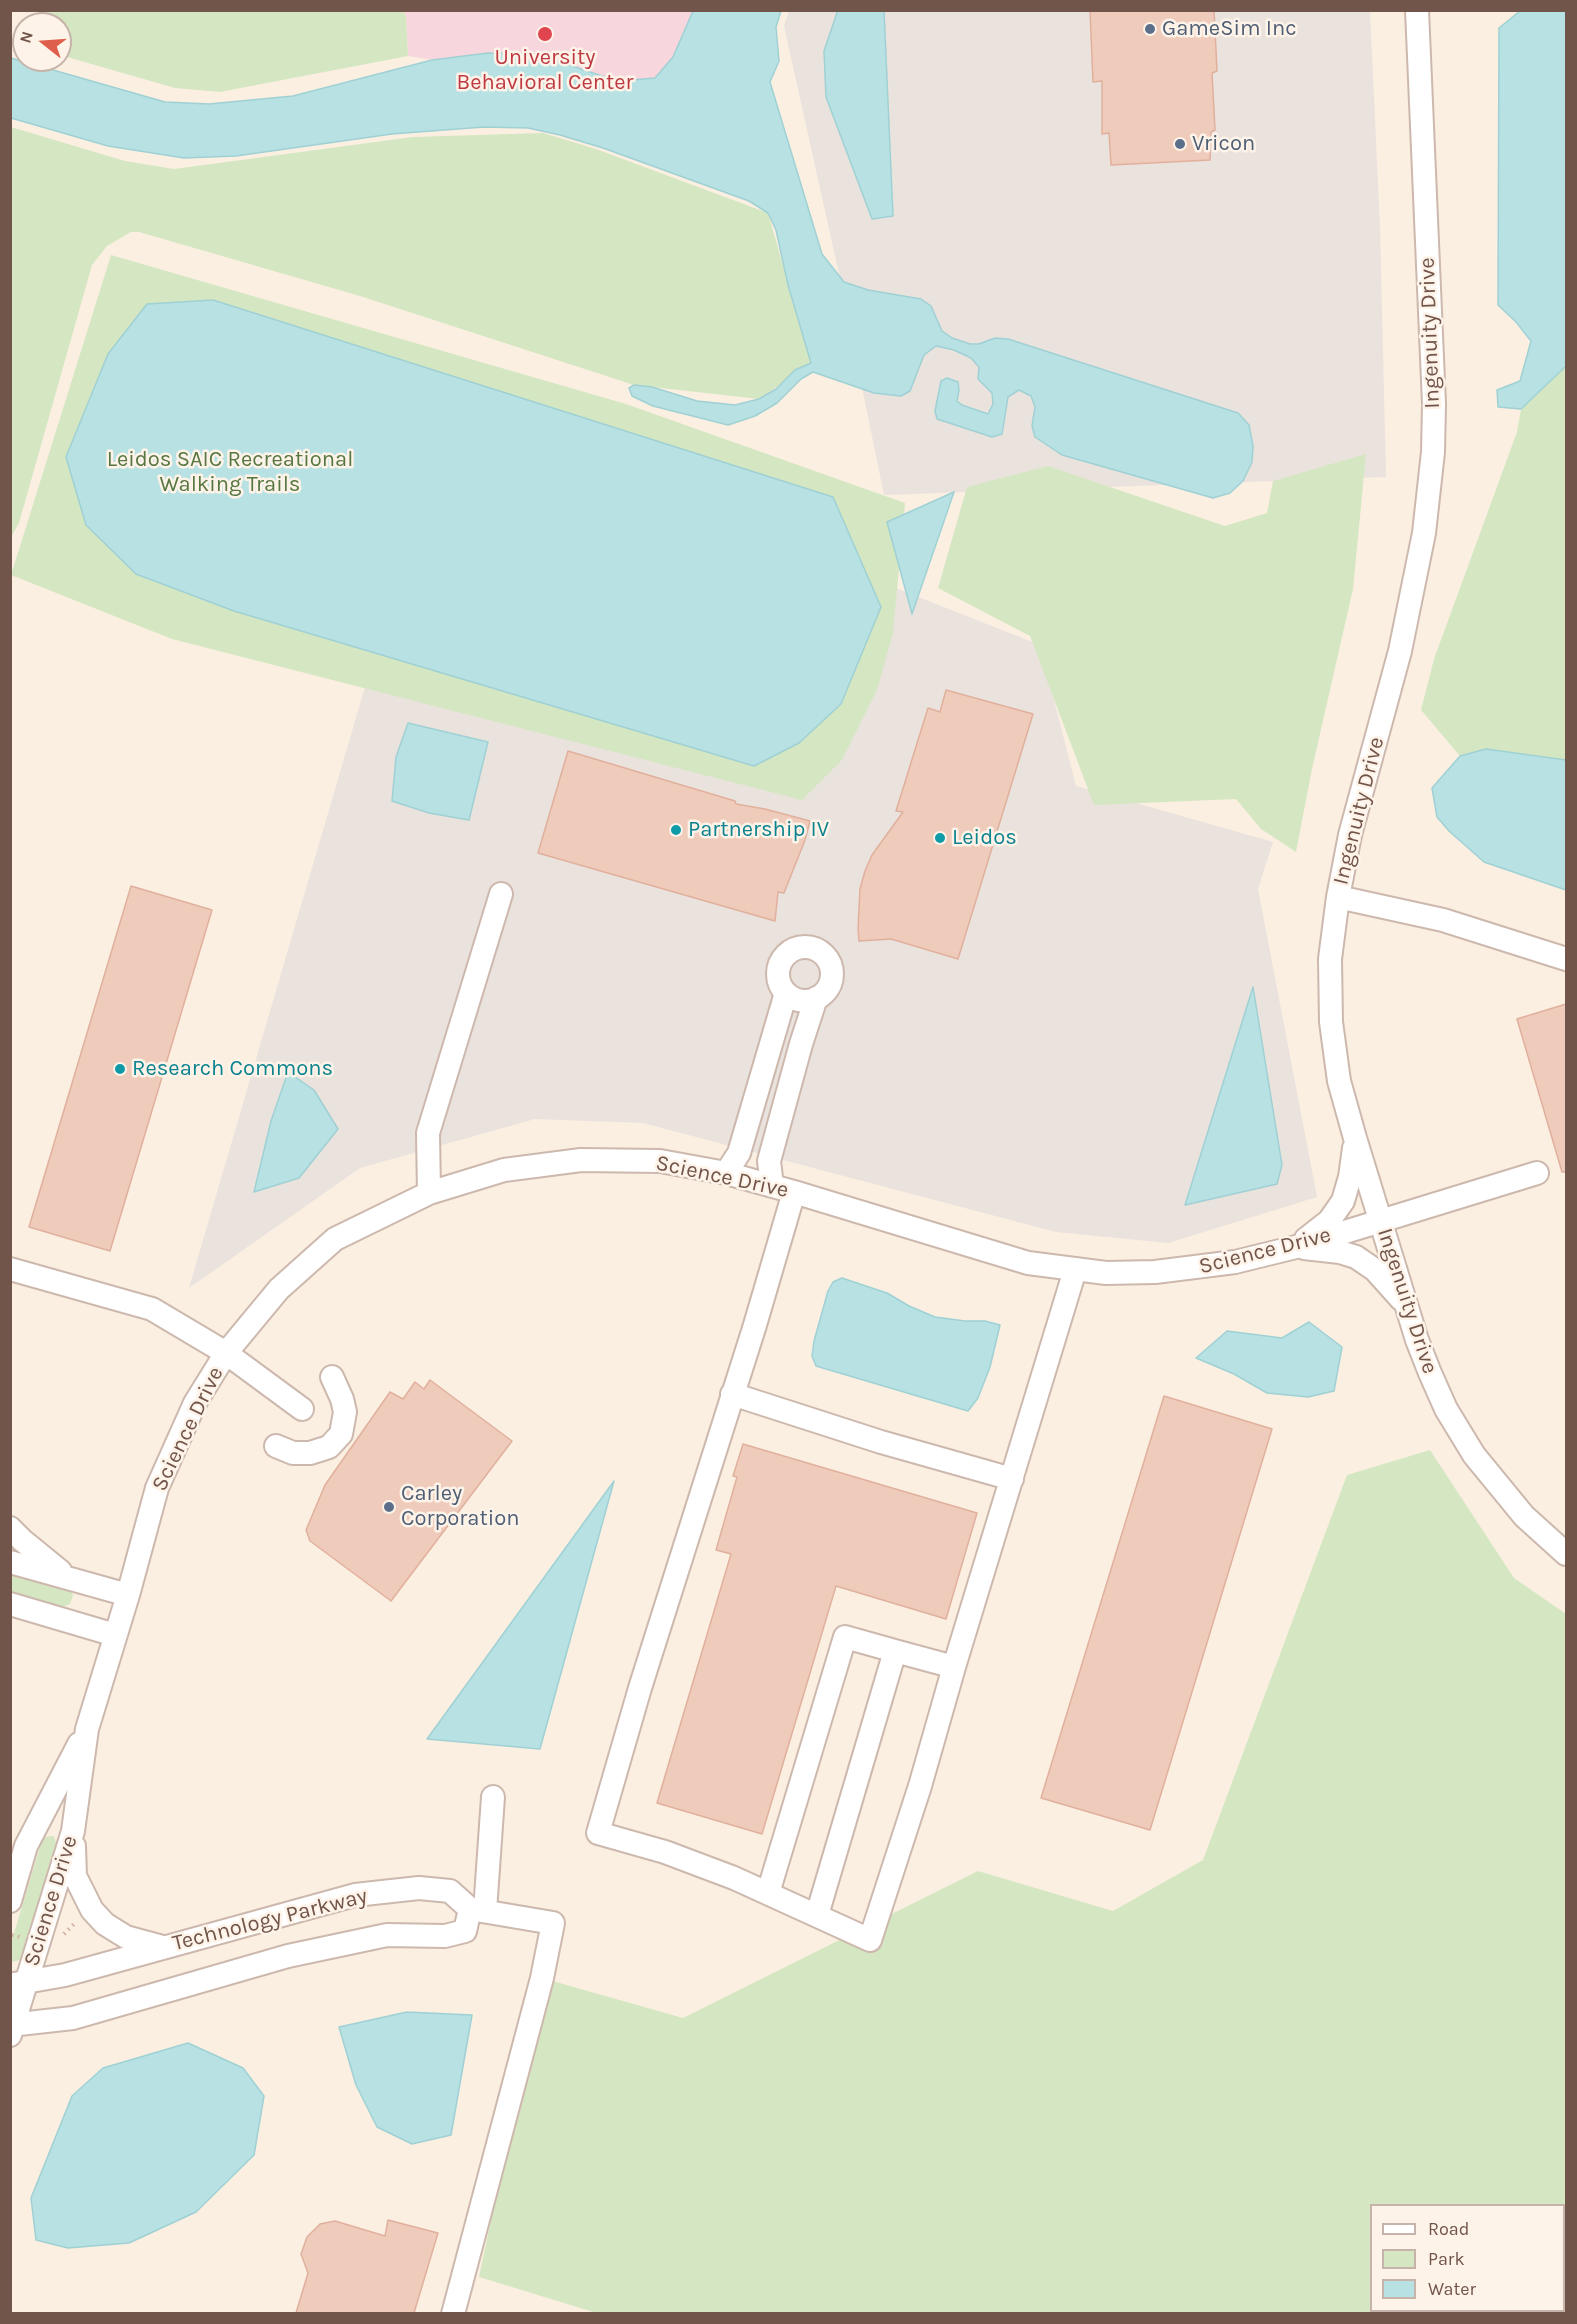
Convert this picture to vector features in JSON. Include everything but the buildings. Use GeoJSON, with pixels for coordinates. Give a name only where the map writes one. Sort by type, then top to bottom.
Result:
{"type":"FeatureCollection","features":[{"type":"Feature","properties":{"kind":"street","name":"Ingenuity Drive"},"geometry":{"type":"LineString","coordinates":[[1417,10],[1434,404],[1432,452],[1424,533],[1400,651],[1350,835],[1338,897],[1330,959],[1331,1023],[1339,1081],[1355,1138],[1417,1340],[1442,1400],[1474,1455],[1524,1515],[1566,1554]]}},
{"type":"Feature","properties":{"kind":"street"},"geometry":{"type":"LineString","coordinates":[[429,1193],[428,1133],[501,894]]}},
{"type":"Feature","properties":{"kind":"street"},"geometry":{"type":"LineString","coordinates":[[1338,897],[1443,920],[1566,959]]}},
{"type":"Feature","properties":{"kind":"street"},"geometry":{"type":"LineString","coordinates":[[772,1186],[769,1161],[791,1078],[816,998],[828,987],[831,970],[829,961],[816,949],[798,948],[789,952],[779,966],[779,982],[786,993],[800,1000],[816,998]]}},
{"type":"Feature","properties":{"kind":"street"},"geometry":{"type":"LineString","coordinates":[[726,1173],[739,1153],[786,993]]}},
{"type":"Feature","properties":{"kind":"street"},"geometry":{"type":"LineString","coordinates":[[1296,1247],[1329,1221],[1343,1201],[1350,1177],[1355,1138]]}},
{"type":"Feature","properties":{"kind":"street","name":"Science Drive"},"geometry":{"type":"LineString","coordinates":[[12,2028],[19,1983],[73,1831],[87,1729],[128,1595],[157,1488],[195,1403],[225,1353],[279,1289],[334,1239],[429,1193],[504,1170],[580,1160],[660,1161],[726,1173],[1019,1261],[1075,1270],[1143,1273],[1235,1263],[1296,1247],[1537,1173]]}},
{"type":"Feature","properties":{"kind":"street"},"geometry":{"type":"LineString","coordinates":[[794,1192],[640,1688],[598,1833],[665,1852],[768,1893],[870,1940],[920,1785],[1075,1270]]}},
{"type":"Feature","properties":{"kind":"street"},"geometry":{"type":"LineString","coordinates":[[1296,1247],[1340,1252],[1356,1257],[1375,1270],[1406,1304]]}},
{"type":"Feature","properties":{"kind":"street"},"geometry":{"type":"LineString","coordinates":[[10,1269],[152,1309],[225,1353],[302,1409]]}},
{"type":"Feature","properties":{"kind":"street"},"geometry":{"type":"LineString","coordinates":[[276,1446],[293,1453],[310,1453],[329,1447],[341,1434],[345,1412],[332,1377]]}},
{"type":"Feature","properties":{"kind":"street"},"geometry":{"type":"LineString","coordinates":[[732,1394],[881,1443],[1012,1479]]}},
{"type":"Feature","properties":{"kind":"street"},"geometry":{"type":"LineString","coordinates":[[10,1528],[69,1578]]}},
{"type":"Feature","properties":{"kind":"street"},"geometry":{"type":"LineString","coordinates":[[10,1562],[128,1595]]}},
{"type":"Feature","properties":{"kind":"street"},"geometry":{"type":"LineString","coordinates":[[10,1604],[116,1635]]}},
{"type":"Feature","properties":{"kind":"street"},"geometry":{"type":"LineString","coordinates":[[768,1893],[845,1637],[954,1667]]}},
{"type":"Feature","properties":{"kind":"street"},"geometry":{"type":"LineString","coordinates":[[817,1916],[895,1651]]}},
{"type":"Feature","properties":{"kind":"street","name":"Science Drive"},"geometry":{"type":"LineString","coordinates":[[10,1902],[26,1846],[87,1729]]}},
{"type":"Feature","properties":{"kind":"street"},"geometry":{"type":"LineString","coordinates":[[453,2313],[542,1978],[553,1923],[478,1910],[493,1797]]}},
{"type":"Feature","properties":{"kind":"street"},"geometry":{"type":"LineString","coordinates":[[73,1831],[75,1876],[92,1910],[105,1924],[126,1937],[164,1947]]}},
{"type":"Feature","properties":{"kind":"street","name":"Technology Parkway"},"geometry":{"type":"LineString","coordinates":[[12,2028],[73,2018],[288,1956],[387,1935],[445,1935],[465,1931],[478,1910],[450,1891],[419,1888],[355,1894],[65,1975],[19,1983]]}},
{"type":"Feature","properties":{"kind":"path"},"geometry":{"type":"LineString","coordinates":[[61,1943],[63,1935],[83,1917]]}},
{"type":"Feature","properties":{"kind":"shaded area"},"geometry":{"type":"Polygon","coordinates":[[[789,10],[1370,11],[1380,228],[1386,477],[884,495],[837,265],[784,26],[789,10]]]}},
{"type":"Feature","properties":{"kind":"shaded area","name":"University Behavioral Center"},"geometry":{"type":"Polygon","coordinates":[[[403,11],[693,11],[673,57],[655,78],[631,80],[602,76],[551,59],[523,54],[488,53],[432,60],[408,56],[406,16],[403,11]]]}},
{"type":"Feature","properties":{"kind":"shaded area"},"geometry":{"type":"Polygon","coordinates":[[[888,585],[1040,645],[1076,786],[1273,842],[1258,889],[1317,1197],[1168,1243],[1056,1232],[643,1123],[535,1119],[360,1168],[189,1288],[377,646],[888,585]]]}},
{"type":"Feature","properties":{"kind":"green space"},"geometry":{"type":"Polygon","coordinates":[[[403,11],[406,16],[408,56],[220,92],[175,88],[72,58],[72,12],[44,12],[403,11]]]}},
{"type":"Feature","properties":{"kind":"green space"},"geometry":{"type":"Polygon","coordinates":[[[11,127],[125,161],[174,169],[413,137],[543,133],[596,149],[768,213],[811,363],[759,399],[634,385],[360,296],[139,232],[131,232],[107,246],[92,265],[19,523],[11,537],[11,127]]]}},
{"type":"Feature","properties":{"kind":"green space","name":"Leidos SAIC Recreational Walking Trails"},"geometry":{"type":"Polygon","coordinates":[[[111,255],[626,404],[905,503],[893,633],[877,690],[842,760],[802,800],[172,639],[11,575],[111,255]]]}},
{"type":"Feature","properties":{"kind":"green space"},"geometry":{"type":"Polygon","coordinates":[[[1566,366],[1566,760],[1486,749],[1460,756],[1421,710],[1434,659],[1517,432],[1521,409],[1566,366]]]}},
{"type":"Feature","properties":{"kind":"green space"},"geometry":{"type":"Polygon","coordinates":[[[1366,454],[1353,589],[1312,769],[1296,852],[1261,829],[1236,799],[1094,805],[1030,636],[938,588],[967,487],[1048,466],[1225,526],[1267,513],[1273,481],[1366,454]]]}},
{"type":"Feature","properties":{"kind":"green space"},"geometry":{"type":"Polygon","coordinates":[[[1430,1450],[1514,1578],[1566,1614],[1566,2313],[600,2314],[479,2277],[542,1978],[683,2018],[978,1871],[1113,1911],[1203,1860],[1347,1475],[1430,1450]]]}},
{"type":"Feature","properties":{"kind":"green space"},"geometry":{"type":"Polygon","coordinates":[[[10,1573],[70,1590],[73,1595],[70,1604],[63,1607],[11,1592],[10,1573]]]}},
{"type":"Feature","properties":{"kind":"green space"},"geometry":{"type":"Polygon","coordinates":[[[54,1836],[57,1847],[24,1959],[12,1962],[11,1943],[43,1837],[54,1836]]]}},
{"type":"Feature","properties":{"kind":"water"},"geometry":{"type":"Polygon","coordinates":[[[838,10],[884,11],[893,216],[872,219],[826,97],[824,51],[838,10]]]}},
{"type":"Feature","properties":{"kind":"water"},"geometry":{"type":"Polygon","coordinates":[[[1564,10],[1566,13],[1566,366],[1521,409],[1498,407],[1497,390],[1520,381],[1531,341],[1498,305],[1499,28],[1520,11],[1564,10]]]}},
{"type":"Feature","properties":{"kind":"water"},"geometry":{"type":"Polygon","coordinates":[[[693,11],[781,11],[776,27],[779,61],[770,82],[822,254],[844,282],[868,290],[921,299],[931,306],[942,331],[952,338],[970,344],[979,344],[995,338],[1008,339],[1238,413],[1249,425],[1253,446],[1252,462],[1243,481],[1230,493],[1213,498],[1062,455],[1035,437],[1032,426],[1035,407],[1031,396],[1019,390],[1008,397],[1002,434],[992,437],[937,419],[935,411],[941,381],[947,378],[958,382],[957,401],[962,405],[988,414],[993,404],[992,393],[978,379],[979,367],[971,358],[954,350],[936,346],[924,355],[910,391],[901,396],[874,393],[813,372],[801,379],[777,403],[755,416],[728,425],[653,406],[632,396],[629,388],[634,385],[652,387],[697,401],[735,405],[759,399],[776,389],[795,370],[811,363],[788,285],[776,230],[768,213],[749,201],[603,148],[560,135],[528,128],[484,127],[392,134],[236,156],[184,158],[108,146],[11,118],[11,58],[12,72],[60,72],[165,102],[209,104],[293,96],[432,60],[488,53],[523,54],[551,59],[602,76],[631,80],[655,78],[673,57],[693,11]]]}},
{"type":"Feature","properties":{"kind":"water","name":"Leidos SAIC Recreational Walking Trails"},"geometry":{"type":"Polygon","coordinates":[[[213,300],[833,497],[881,607],[841,704],[799,743],[754,766],[234,611],[136,574],[86,525],[66,457],[108,354],[147,304],[213,300]]]}},
{"type":"Feature","properties":{"kind":"water"},"geometry":{"type":"Polygon","coordinates":[[[954,492],[912,614],[887,522],[954,492]]]}},
{"type":"Feature","properties":{"kind":"water"},"geometry":{"type":"Polygon","coordinates":[[[408,723],[488,742],[469,820],[429,813],[392,801],[396,757],[408,723]]]}},
{"type":"Feature","properties":{"kind":"water"},"geometry":{"type":"Polygon","coordinates":[[[1486,749],[1566,760],[1566,890],[1484,862],[1449,831],[1437,817],[1432,788],[1460,756],[1486,749]]]}},
{"type":"Feature","properties":{"kind":"water"},"geometry":{"type":"Polygon","coordinates":[[[1253,987],[1282,1165],[1277,1184],[1185,1205],[1253,987]]]}},
{"type":"Feature","properties":{"kind":"water"},"geometry":{"type":"Polygon","coordinates":[[[288,1072],[314,1090],[338,1129],[299,1178],[254,1192],[271,1121],[288,1072]]]}},
{"type":"Feature","properties":{"kind":"water"},"geometry":{"type":"Polygon","coordinates":[[[842,1278],[887,1293],[935,1317],[985,1321],[1000,1325],[990,1367],[978,1398],[968,1411],[816,1366],[812,1356],[814,1341],[828,1291],[833,1282],[842,1278]]]}},
{"type":"Feature","properties":{"kind":"water"},"geometry":{"type":"Polygon","coordinates":[[[1309,1322],[1342,1347],[1334,1391],[1308,1397],[1267,1393],[1234,1374],[1196,1358],[1227,1331],[1282,1338],[1309,1322]]]}},
{"type":"Feature","properties":{"kind":"water"},"geometry":{"type":"Polygon","coordinates":[[[614,1481],[540,1749],[427,1739],[614,1481]]]}},
{"type":"Feature","properties":{"kind":"water"},"geometry":{"type":"Polygon","coordinates":[[[407,2012],[472,2015],[451,2135],[412,2144],[377,2127],[356,2085],[339,2027],[407,2012]]]}},
{"type":"Feature","properties":{"kind":"water"},"geometry":{"type":"Polygon","coordinates":[[[188,2043],[243,2068],[264,2096],[254,2155],[196,2212],[129,2243],[68,2248],[36,2240],[31,2198],[72,2096],[103,2068],[188,2043]]]}},
{"type":"Feature","properties":{"kind":"place","name":"GameSim Inc"},"geometry":{"type":"Point","coordinates":[1150,29]}},
{"type":"Feature","properties":{"kind":"place","name":"University Behavioral Center"},"geometry":{"type":"Point","coordinates":[545,34]}},
{"type":"Feature","properties":{"kind":"place","name":"Vricon"},"geometry":{"type":"Point","coordinates":[1180,144]}},
{"type":"Feature","properties":{"kind":"place","name":"Partnership IV"},"geometry":{"type":"Point","coordinates":[676,830]}},
{"type":"Feature","properties":{"kind":"place","name":"Leidos"},"geometry":{"type":"Point","coordinates":[940,838]}},
{"type":"Feature","properties":{"kind":"place","name":"Research Commons"},"geometry":{"type":"Point","coordinates":[120,1069]}},
{"type":"Feature","properties":{"kind":"place","name":"Carley Corporation"},"geometry":{"type":"Point","coordinates":[389,1507]}}]}
